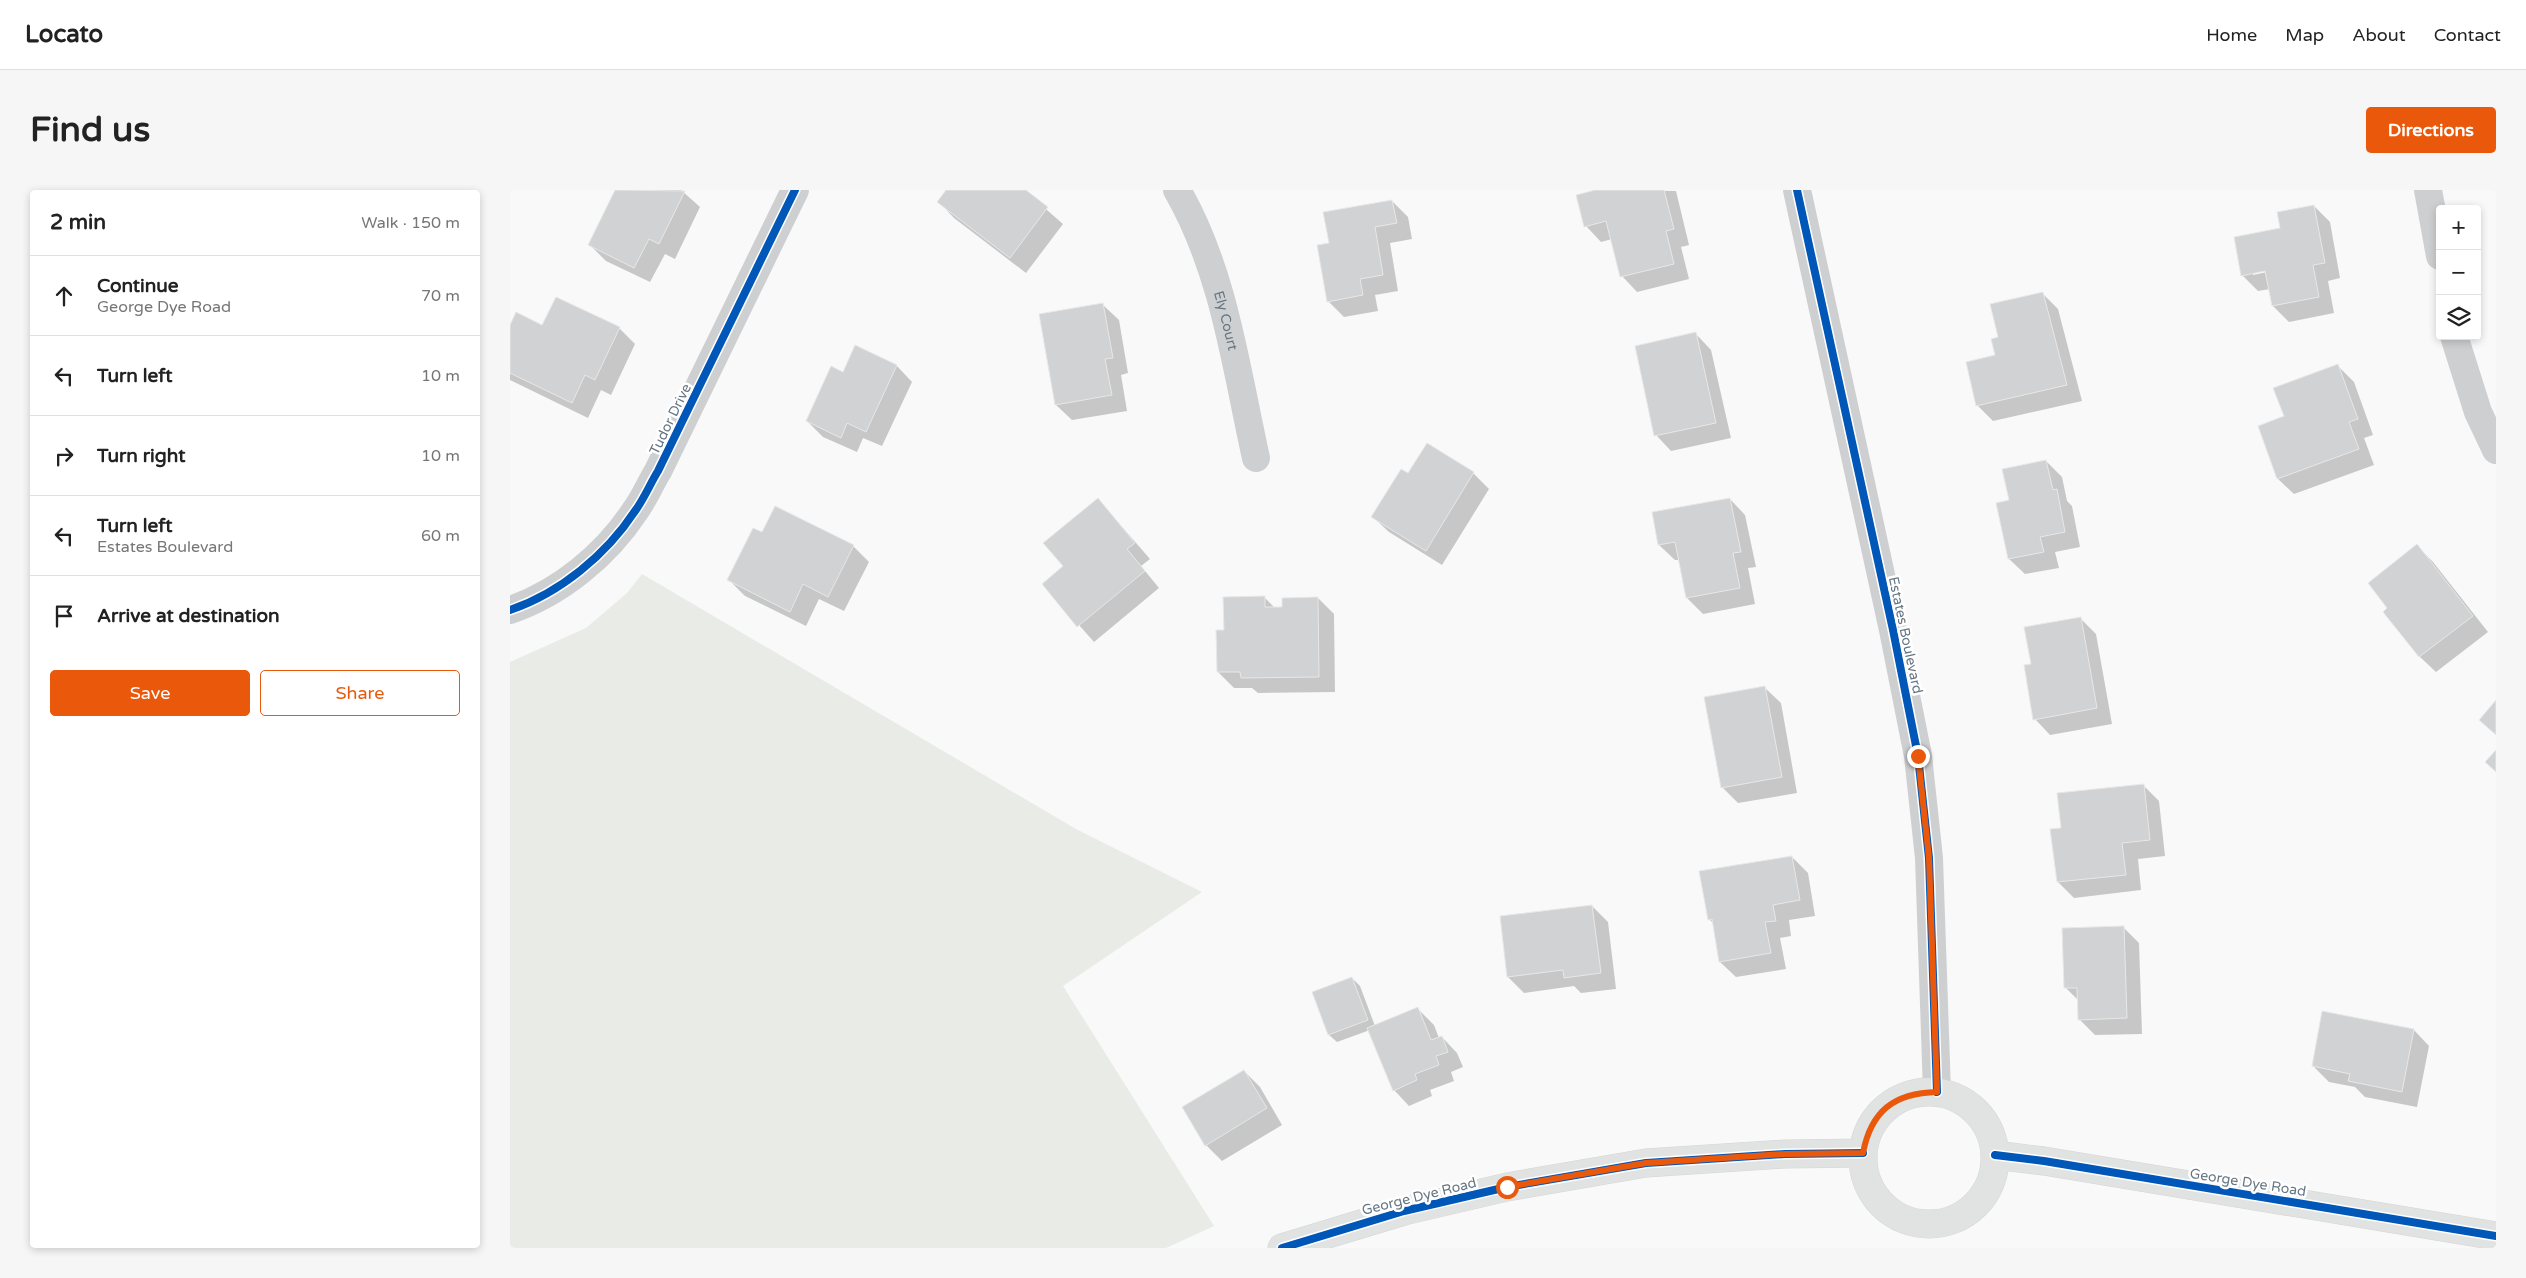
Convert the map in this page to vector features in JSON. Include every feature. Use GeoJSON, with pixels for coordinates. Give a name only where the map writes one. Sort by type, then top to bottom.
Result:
{"type":"FeatureCollection","features":[{"type":"Feature","properties":{"kind":"street","name":"Tudor Drive"},"geometry":{"type":"LineString","coordinates":[[510,610],[526,605],[570,579],[606,548],[635,512],[658,471],[796,190]]}},
{"type":"Feature","properties":{"kind":"street","name":"Ely Court"},"geometry":{"type":"LineString","coordinates":[[1177,190],[1195,220],[1216,278],[1256,458]]}},
{"type":"Feature","properties":{"kind":"street","name":"Estates Boulevard"},"geometry":{"type":"LineString","coordinates":[[1797,190],[1893,630],[1918,756],[1929,858],[1937,1092]]}},
{"type":"Feature","properties":{"kind":"street"},"geometry":{"type":"LineString","coordinates":[[2428,190],[2439,250]]}},
{"type":"Feature","properties":{"kind":"street"},"geometry":{"type":"LineString","coordinates":[[2455,340],[2478,412],[2496,450]]}},
{"type":"Feature","properties":{"kind":"street"},"geometry":{"type":"LineString","coordinates":[[1919,1092],[1937,1092],[1955,1097],[1971,1106],[1987,1128],[1995,1155],[1993,1174],[1986,1191],[1975,1206],[1960,1216],[1942,1223],[1924,1236],[1904,1219],[1886,1208],[1873,1193],[1868,1180],[1863,1153],[1866,1136],[1875,1120],[1886,1107],[1902,1097],[1919,1092]]}},
{"type":"Feature","properties":{"kind":"street","name":"George Dye Road"},"geometry":{"type":"LineString","coordinates":[[1282,1248],[1404,1211],[1507,1187],[1646,1163],[1785,1154],[1863,1153]]}},
{"type":"Feature","properties":{"kind":"street","name":"George Dye Road"},"geometry":{"type":"LineString","coordinates":[[1995,1155],[2044,1161],[2496,1236]]}},
{"type":"Feature","properties":{"kind":"shaded area"},"geometry":{"type":"Polygon","coordinates":[[[642,574],[1076,829],[1202,892],[1063,986],[1214,1226],[1166,1248],[510,1248],[510,662],[586,628],[627,593],[642,574]]]}},
{"type":"Feature","properties":{"kind":"building"},"geometry":{"type":"Polygon","coordinates":[[[615,190],[685,191],[659,244],[649,239],[634,268],[588,245],[615,190]]]}},
{"type":"Feature","properties":{"kind":"building"},"geometry":{"type":"Polygon","coordinates":[[[946,190],[1026,190],[1048,207],[1010,258],[937,202],[946,190]]]}},
{"type":"Feature","properties":{"kind":"building"},"geometry":{"type":"Polygon","coordinates":[[[1595,190],[1664,190],[1674,229],[1666,231],[1674,264],[1620,277],[1606,221],[1584,227],[1576,195],[1595,190]]]}},
{"type":"Feature","properties":{"kind":"building"},"geometry":{"type":"Polygon","coordinates":[[[1392,200],[1397,223],[1375,227],[1383,275],[1360,279],[1363,295],[1327,302],[1317,245],[1329,243],[1323,212],[1392,200]]]}},
{"type":"Feature","properties":{"kind":"building"},"geometry":{"type":"Polygon","coordinates":[[[2314,205],[2325,263],[2313,265],[2319,297],[2272,306],[2265,271],[2241,276],[2234,237],[2280,228],[2277,212],[2314,205]]]}},
{"type":"Feature","properties":{"kind":"building"},"geometry":{"type":"Polygon","coordinates":[[[2043,292],[2067,385],[1976,406],[1966,362],[1995,355],[1991,339],[1998,337],[1990,304],[2043,292]]]}},
{"type":"Feature","properties":{"kind":"building"},"geometry":{"type":"Polygon","coordinates":[[[556,297],[620,327],[595,380],[585,375],[572,403],[510,373],[510,325],[516,312],[542,325],[556,297]]]}},
{"type":"Feature","properties":{"kind":"building"},"geometry":{"type":"Polygon","coordinates":[[[1103,303],[1113,358],[1105,359],[1112,395],[1055,405],[1039,314],[1103,303]]]}},
{"type":"Feature","properties":{"kind":"building"},"geometry":{"type":"Polygon","coordinates":[[[1696,332],[1716,423],[1654,436],[1635,346],[1696,332]]]}},
{"type":"Feature","properties":{"kind":"building"},"geometry":{"type":"Polygon","coordinates":[[[855,345],[897,365],[866,432],[847,423],[841,438],[806,421],[831,366],[843,372],[855,345]]]}},
{"type":"Feature","properties":{"kind":"building"},"geometry":{"type":"Polygon","coordinates":[[[2338,364],[2358,419],[2349,422],[2359,449],[2277,479],[2258,426],[2284,416],[2273,388],[2338,364]]]}},
{"type":"Feature","properties":{"kind":"building"},"geometry":{"type":"Polygon","coordinates":[[[1427,443],[1474,472],[1426,551],[1371,517],[1401,469],[1408,473],[1427,443]]]}},
{"type":"Feature","properties":{"kind":"building"},"geometry":{"type":"Polygon","coordinates":[[[2046,460],[2053,490],[2057,489],[2065,532],[2040,537],[2044,552],[2008,559],[1996,503],[2009,500],[2002,469],[2046,460]]]}},
{"type":"Feature","properties":{"kind":"building"},"geometry":{"type":"Polygon","coordinates":[[[1098,498],[1135,543],[1127,549],[1145,571],[1077,627],[1042,584],[1063,566],[1043,543],[1098,498]]]}},
{"type":"Feature","properties":{"kind":"building"},"geometry":{"type":"Polygon","coordinates":[[[1730,498],[1741,552],[1733,553],[1740,588],[1686,598],[1675,542],[1658,545],[1652,512],[1730,498]]]}},
{"type":"Feature","properties":{"kind":"building"},"geometry":{"type":"Polygon","coordinates":[[[775,506],[854,545],[828,597],[803,584],[790,612],[727,580],[753,528],[762,532],[775,506]]]}},
{"type":"Feature","properties":{"kind":"building"},"geometry":{"type":"Polygon","coordinates":[[[2417,544],[2473,616],[2419,657],[2383,612],[2387,608],[2368,583],[2417,544]]]}},
{"type":"Feature","properties":{"kind":"building"},"geometry":{"type":"Polygon","coordinates":[[[1265,596],[1265,607],[1282,607],[1282,598],[1318,597],[1319,677],[1241,678],[1240,672],[1217,672],[1216,630],[1224,630],[1223,597],[1265,596]]]}},
{"type":"Feature","properties":{"kind":"building"},"geometry":{"type":"Polygon","coordinates":[[[2081,617],[2097,708],[2033,720],[2024,665],[2031,664],[2024,627],[2081,617]]]}},
{"type":"Feature","properties":{"kind":"building"},"geometry":{"type":"Polygon","coordinates":[[[1765,686],[1782,777],[1721,788],[1704,697],[1765,686]]]}},
{"type":"Feature","properties":{"kind":"building"},"geometry":{"type":"Polygon","coordinates":[[[2496,700],[2496,735],[2479,720],[2496,700]]]}},
{"type":"Feature","properties":{"kind":"building"},"geometry":{"type":"Polygon","coordinates":[[[2496,750],[2496,772],[2485,762],[2496,750]]]}},
{"type":"Feature","properties":{"kind":"building"},"geometry":{"type":"Polygon","coordinates":[[[2144,784],[2150,840],[2122,843],[2126,875],[2057,882],[2050,829],[2061,828],[2057,793],[2144,784]]]}},
{"type":"Feature","properties":{"kind":"building"},"geometry":{"type":"Polygon","coordinates":[[[1792,856],[1800,900],[1773,905],[1776,921],[1765,922],[1771,953],[1719,962],[1712,919],[1708,920],[1699,871],[1792,856]]]}},
{"type":"Feature","properties":{"kind":"building"},"geometry":{"type":"Polygon","coordinates":[[[1592,905],[1601,973],[1564,978],[1563,970],[1507,977],[1500,916],[1592,905]]]}},
{"type":"Feature","properties":{"kind":"building"},"geometry":{"type":"Polygon","coordinates":[[[2124,926],[2127,1018],[2078,1020],[2077,988],[2064,988],[2062,928],[2124,926]]]}},
{"type":"Feature","properties":{"kind":"building"},"geometry":{"type":"Polygon","coordinates":[[[1352,977],[1368,1020],[1328,1035],[1312,992],[1352,977]]]}},
{"type":"Feature","properties":{"kind":"building"},"geometry":{"type":"Polygon","coordinates":[[[1418,1007],[1431,1040],[1442,1036],[1448,1052],[1436,1056],[1439,1065],[1415,1074],[1417,1080],[1393,1091],[1367,1028],[1418,1007]]]}},
{"type":"Feature","properties":{"kind":"building"},"geometry":{"type":"Polygon","coordinates":[[[2322,1011],[2414,1029],[2402,1092],[2348,1081],[2350,1074],[2312,1066],[2322,1011]]]}},
{"type":"Feature","properties":{"kind":"building"},"geometry":{"type":"Polygon","coordinates":[[[1244,1070],[1267,1108],[1205,1146],[1182,1107],[1244,1070]]]}},
{"type":"Feature","properties":{"kind":"cycle path"},"geometry":{"type":"LineString","coordinates":[[510,610],[547,594],[580,571],[610,543],[638,506],[658,471],[795,190]]}},
{"type":"Feature","properties":{"kind":"cycle path"},"geometry":{"type":"LineString","coordinates":[[1797,190],[1893,630],[1918,756],[1929,858],[1937,1092]]}},
{"type":"Feature","properties":{"kind":"cycle path"},"geometry":{"type":"LineString","coordinates":[[1282,1248],[1404,1211],[1507,1187],[1646,1163],[1785,1154],[1863,1153]]}},
{"type":"Feature","properties":{"kind":"cycle path"},"geometry":{"type":"LineString","coordinates":[[1995,1155],[2044,1161],[2496,1236]]}},
{"type":"Feature","properties":{"kind":"route"},"geometry":{"type":"LineString","coordinates":[[1507,1187],[1646,1163],[1785,1154],[1863,1153],[1866,1136],[1875,1120],[1886,1107],[1902,1097],[1919,1092],[1937,1092],[1929,858],[1918,756]]}}]}
